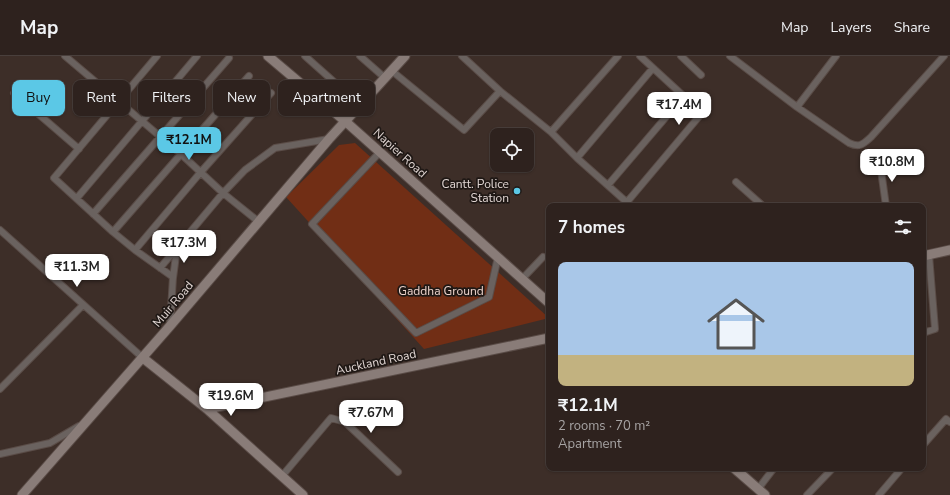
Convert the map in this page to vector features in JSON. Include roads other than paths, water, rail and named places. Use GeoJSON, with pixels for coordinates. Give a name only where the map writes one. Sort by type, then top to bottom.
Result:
{"type":"FeatureCollection","features":[{"type":"Feature","properties":{"kind":"street"},"geometry":{"type":"LineString","coordinates":[[65,56],[93,80]]}},
{"type":"Feature","properties":{"kind":"street"},"geometry":{"type":"LineString","coordinates":[[130,89],[158,56]]}},
{"type":"Feature","properties":{"kind":"street"},"geometry":{"type":"LineString","coordinates":[[77,198],[197,56]]}},
{"type":"Feature","properties":{"kind":"street","name":"Napier Road"},"geometry":{"type":"LineString","coordinates":[[268,56],[345,121],[546,300]]}},
{"type":"Feature","properties":{"kind":"street"},"geometry":{"type":"LineString","coordinates":[[305,56],[332,80]]}},
{"type":"Feature","properties":{"kind":"street"},"geometry":{"type":"LineString","coordinates":[[360,56],[388,74],[464,130],[500,91]]}},
{"type":"Feature","properties":{"kind":"street","name":"Muir Road"},"geometry":{"type":"LineString","coordinates":[[375,88],[405,56]]}},
{"type":"Feature","properties":{"kind":"street"},"geometry":{"type":"LineString","coordinates":[[462,56],[500,91],[550,132],[628,203]]}},
{"type":"Feature","properties":{"kind":"street"},"geometry":{"type":"LineString","coordinates":[[550,132],[618,56]]}},
{"type":"Feature","properties":{"kind":"street"},"geometry":{"type":"LineString","coordinates":[[630,203],[702,113],[640,56]]}},
{"type":"Feature","properties":{"kind":"street"},"geometry":{"type":"LineString","coordinates":[[681,56],[701,75]]}},
{"type":"Feature","properties":{"kind":"street"},"geometry":{"type":"LineString","coordinates":[[730,56],[797,107],[849,143],[856,146],[862,145],[872,137],[944,56]]}},
{"type":"Feature","properties":{"kind":"street"},"geometry":{"type":"LineString","coordinates":[[797,107],[835,56]]}},
{"type":"Feature","properties":{"kind":"street"},"geometry":{"type":"LineString","coordinates":[[93,214],[229,58]]}},
{"type":"Feature","properties":{"kind":"street"},"geometry":{"type":"LineString","coordinates":[[577,158],[653,68]]}},
{"type":"Feature","properties":{"kind":"street"},"geometry":{"type":"LineString","coordinates":[[113,232],[182,155],[249,76]]}},
{"type":"Feature","properties":{"kind":"street"},"geometry":{"type":"LineString","coordinates":[[135,250],[200,173],[271,93]]}},
{"type":"Feature","properties":{"kind":"street"},"geometry":{"type":"LineString","coordinates":[[608,185],[684,96]]}},
{"type":"Feature","properties":{"kind":"street"},"geometry":{"type":"LineString","coordinates":[[130,112],[182,155],[223,193],[259,222]]}},
{"type":"Feature","properties":{"kind":"street"},"geometry":{"type":"LineString","coordinates":[[41,116],[79,149]]}},
{"type":"Feature","properties":{"kind":"street"},"geometry":{"type":"LineString","coordinates":[[107,116],[54,178],[113,232],[173,278]]}},
{"type":"Feature","properties":{"kind":"street","name":"Muir Road"},"geometry":{"type":"LineString","coordinates":[[22,495],[143,358],[350,116]]}},
{"type":"Feature","properties":{"kind":"street"},"geometry":{"type":"LineString","coordinates":[[160,268],[223,193],[245,170],[275,148],[329,139]]}},
{"type":"Feature","properties":{"kind":"street"},"geometry":{"type":"LineString","coordinates":[[380,152],[312,224],[416,333],[489,297],[498,257]]}},
{"type":"Feature","properties":{"kind":"street"},"geometry":{"type":"LineString","coordinates":[[880,163],[886,203]]}},
{"type":"Feature","properties":{"kind":"street"},"geometry":{"type":"LineString","coordinates":[[736,182],[760,203]]}},
{"type":"Feature","properties":{"kind":"street"},"geometry":{"type":"LineString","coordinates":[[0,230],[143,358],[207,409],[303,495]]}},
{"type":"Feature","properties":{"kind":"street"},"geometry":{"type":"LineString","coordinates":[[170,326],[173,278],[178,247]]}},
{"type":"Feature","properties":{"kind":"street"},"geometry":{"type":"LineString","coordinates":[[926,332],[935,329],[926,256],[950,250]]}},
{"type":"Feature","properties":{"kind":"street"},"geometry":{"type":"LineString","coordinates":[[522,279],[543,257]]}},
{"type":"Feature","properties":{"kind":"street"},"geometry":{"type":"LineString","coordinates":[[0,389],[83,305]]}},
{"type":"Feature","properties":{"kind":"street","name":"Auckland Road"},"geometry":{"type":"LineString","coordinates":[[207,409],[546,339]]}},
{"type":"Feature","properties":{"kind":"street"},"geometry":{"type":"LineString","coordinates":[[282,476],[331,418],[345,422],[398,472]]}},
{"type":"Feature","properties":{"kind":"street"},"geometry":{"type":"LineString","coordinates":[[926,441],[946,418],[950,422]]}},
{"type":"Feature","properties":{"kind":"street"},"geometry":{"type":"LineString","coordinates":[[0,454],[50,443],[86,422]]}},
{"type":"Feature","properties":{"kind":"street"},"geometry":{"type":"LineString","coordinates":[[737,471],[765,495]]}},
{"type":"Feature","properties":{"kind":"street"},"geometry":{"type":"LineString","coordinates":[[758,489],[772,471]]}},
{"type":"Feature","properties":{"kind":"street"},"geometry":{"type":"LineString","coordinates":[[807,495],[830,471]]}},
{"type":"Feature","properties":{"kind":"street"},"geometry":{"type":"LineString","coordinates":[[878,495],[899,471]]}},
{"type":"Feature","properties":{"kind":"place","name":"Cantt. Police Station"},"geometry":{"type":"Point","coordinates":[517,191]}},
{"type":"Feature","properties":{"kind":"park label","name":"Gaddha Ground"},"geometry":{"type":"Point","coordinates":[441,291]}}]}
